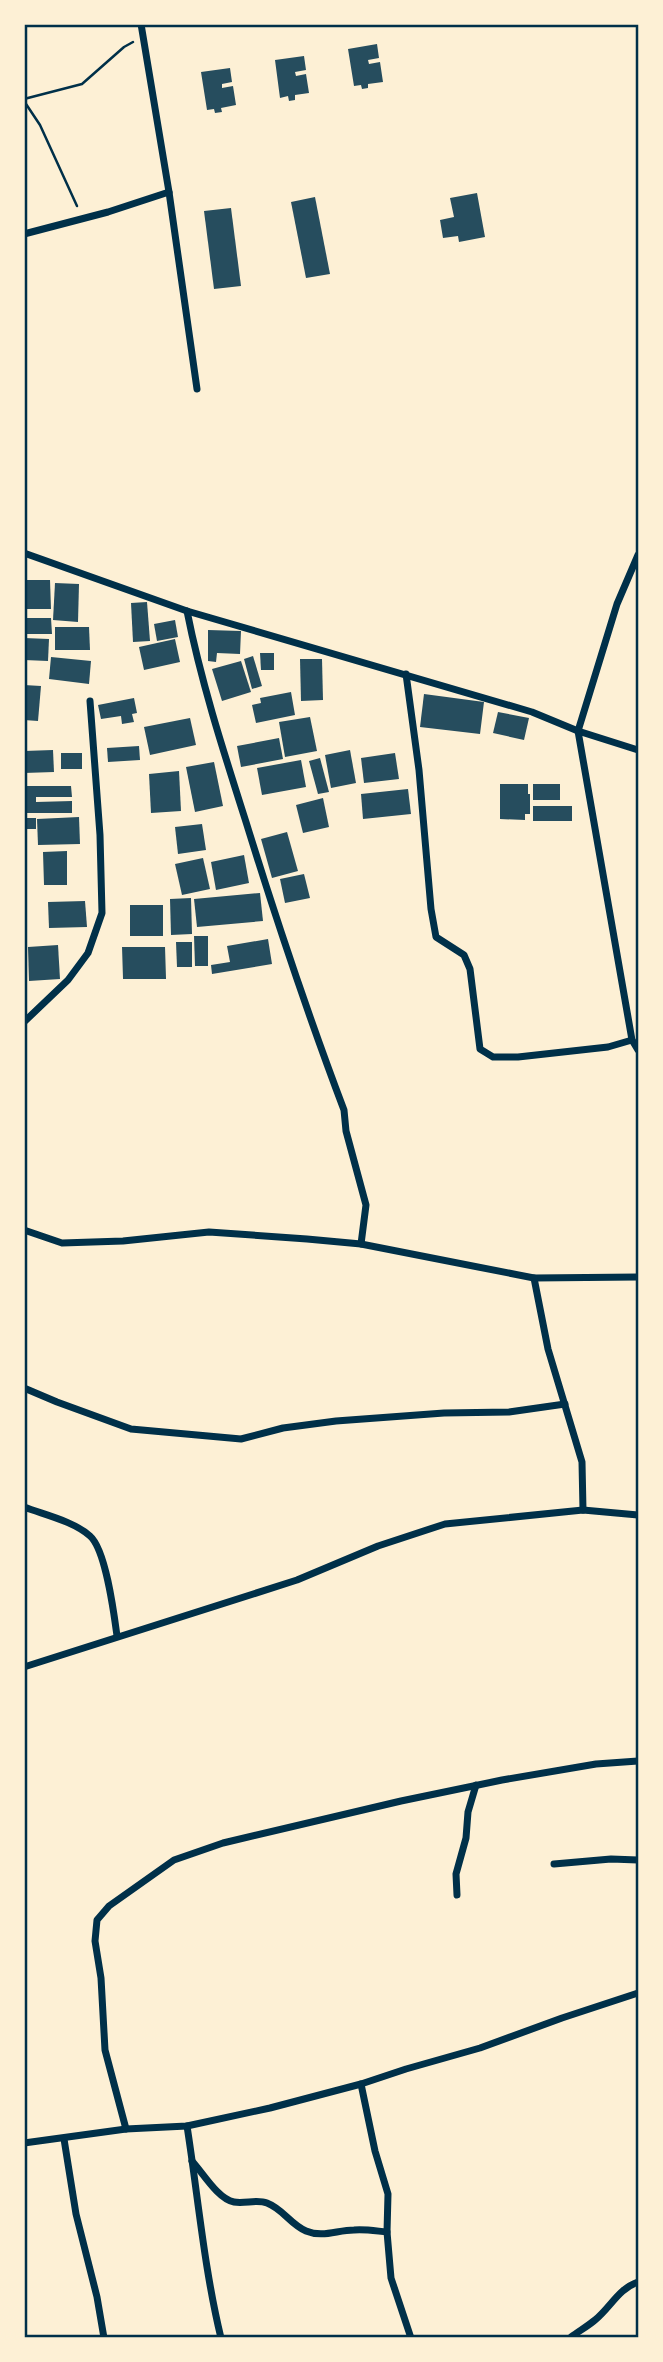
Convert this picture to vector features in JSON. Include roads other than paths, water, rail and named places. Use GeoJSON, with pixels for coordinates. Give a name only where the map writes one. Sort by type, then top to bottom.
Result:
{"type":"FeatureCollection","features":[{"type":"Feature","properties":{"kind":"street"},"geometry":{"type":"LineString","coordinates":[[141,24],[169,192],[197,389]]}},
{"type":"Feature","properties":{"kind":"street"},"geometry":{"type":"LineString","coordinates":[[24,234],[169,192]]}},
{"type":"Feature","properties":{"kind":"street"},"geometry":{"type":"LineString","coordinates":[[24,553],[187,611],[532,712],[639,751]]}},
{"type":"Feature","properties":{"kind":"street"},"geometry":{"type":"LineString","coordinates":[[639,555],[617,604],[578,731],[632,1040],[639,1050]]}},
{"type":"Feature","properties":{"kind":"street"},"geometry":{"type":"LineString","coordinates":[[187,611],[195,650],[235,789],[300,993],[344,1110],[346,1131],[366,1205],[361,1244]]}},
{"type":"Feature","properties":{"kind":"street"},"geometry":{"type":"LineString","coordinates":[[406,674],[419,770],[434,928],[436,937],[464,955],[470,969],[480,1049],[493,1058],[518,1057],[608,1047],[632,1040]]}},
{"type":"Feature","properties":{"kind":"street"},"geometry":{"type":"LineString","coordinates":[[24,1022],[68,980],[88,953],[102,913],[100,835],[90,701]]}},
{"type":"Feature","properties":{"kind":"street"},"geometry":{"type":"LineString","coordinates":[[24,1230],[62,1243],[123,1241],[209,1232],[361,1244],[534,1278],[639,1277]]}},
{"type":"Feature","properties":{"kind":"street"},"geometry":{"type":"LineString","coordinates":[[534,1278],[548,1349],[582,1462],[583,1510]]}},
{"type":"Feature","properties":{"kind":"street"},"geometry":{"type":"LineString","coordinates":[[24,1388],[131,1429],[240,1439],[283,1428],[336,1421],[444,1413],[509,1412],[565,1404]]}},
{"type":"Feature","properties":{"kind":"street"},"geometry":{"type":"LineString","coordinates":[[24,1507],[81,1529],[93,1538],[111,1593],[117,1636]]}},
{"type":"Feature","properties":{"kind":"street"},"geometry":{"type":"LineString","coordinates":[[24,1667],[297,1580],[377,1546],[445,1524],[583,1510],[639,1516]]}},
{"type":"Feature","properties":{"kind":"street"},"geometry":{"type":"LineString","coordinates":[[126,2129],[106,2050],[101,1978],[95,1941],[97,1920],[109,1906],[174,1860],[223,1843],[476,1785],[596,1764],[639,1761]]}},
{"type":"Feature","properties":{"kind":"street"},"geometry":{"type":"LineString","coordinates":[[457,1895],[456,1874],[476,1785]]}},
{"type":"Feature","properties":{"kind":"street"},"geometry":{"type":"LineString","coordinates":[[554,1864],[639,1860]]}},
{"type":"Feature","properties":{"kind":"street"},"geometry":{"type":"LineString","coordinates":[[24,2143],[126,2129],[187,2126],[270,2108],[480,2048],[639,1993]]}},
{"type":"Feature","properties":{"kind":"street"},"geometry":{"type":"LineString","coordinates":[[361,2084],[388,2193],[387,2232],[391,2278],[411,2337]]}},
{"type":"Feature","properties":{"kind":"street"},"geometry":{"type":"LineString","coordinates":[[187,2126],[205,2259],[221,2337]]}},
{"type":"Feature","properties":{"kind":"street"},"geometry":{"type":"LineString","coordinates":[[64,2139],[76,2214],[104,2337]]}},
{"type":"Feature","properties":{"kind":"street"},"geometry":{"type":"LineString","coordinates":[[192,2161],[219,2194],[228,2200],[236,2203],[264,2201],[278,2208],[293,2225],[318,2235],[352,2230],[387,2232]]}},
{"type":"Feature","properties":{"kind":"street"},"geometry":{"type":"LineString","coordinates":[[572,2337],[597,2319],[629,2285],[639,2282]]}}]}
